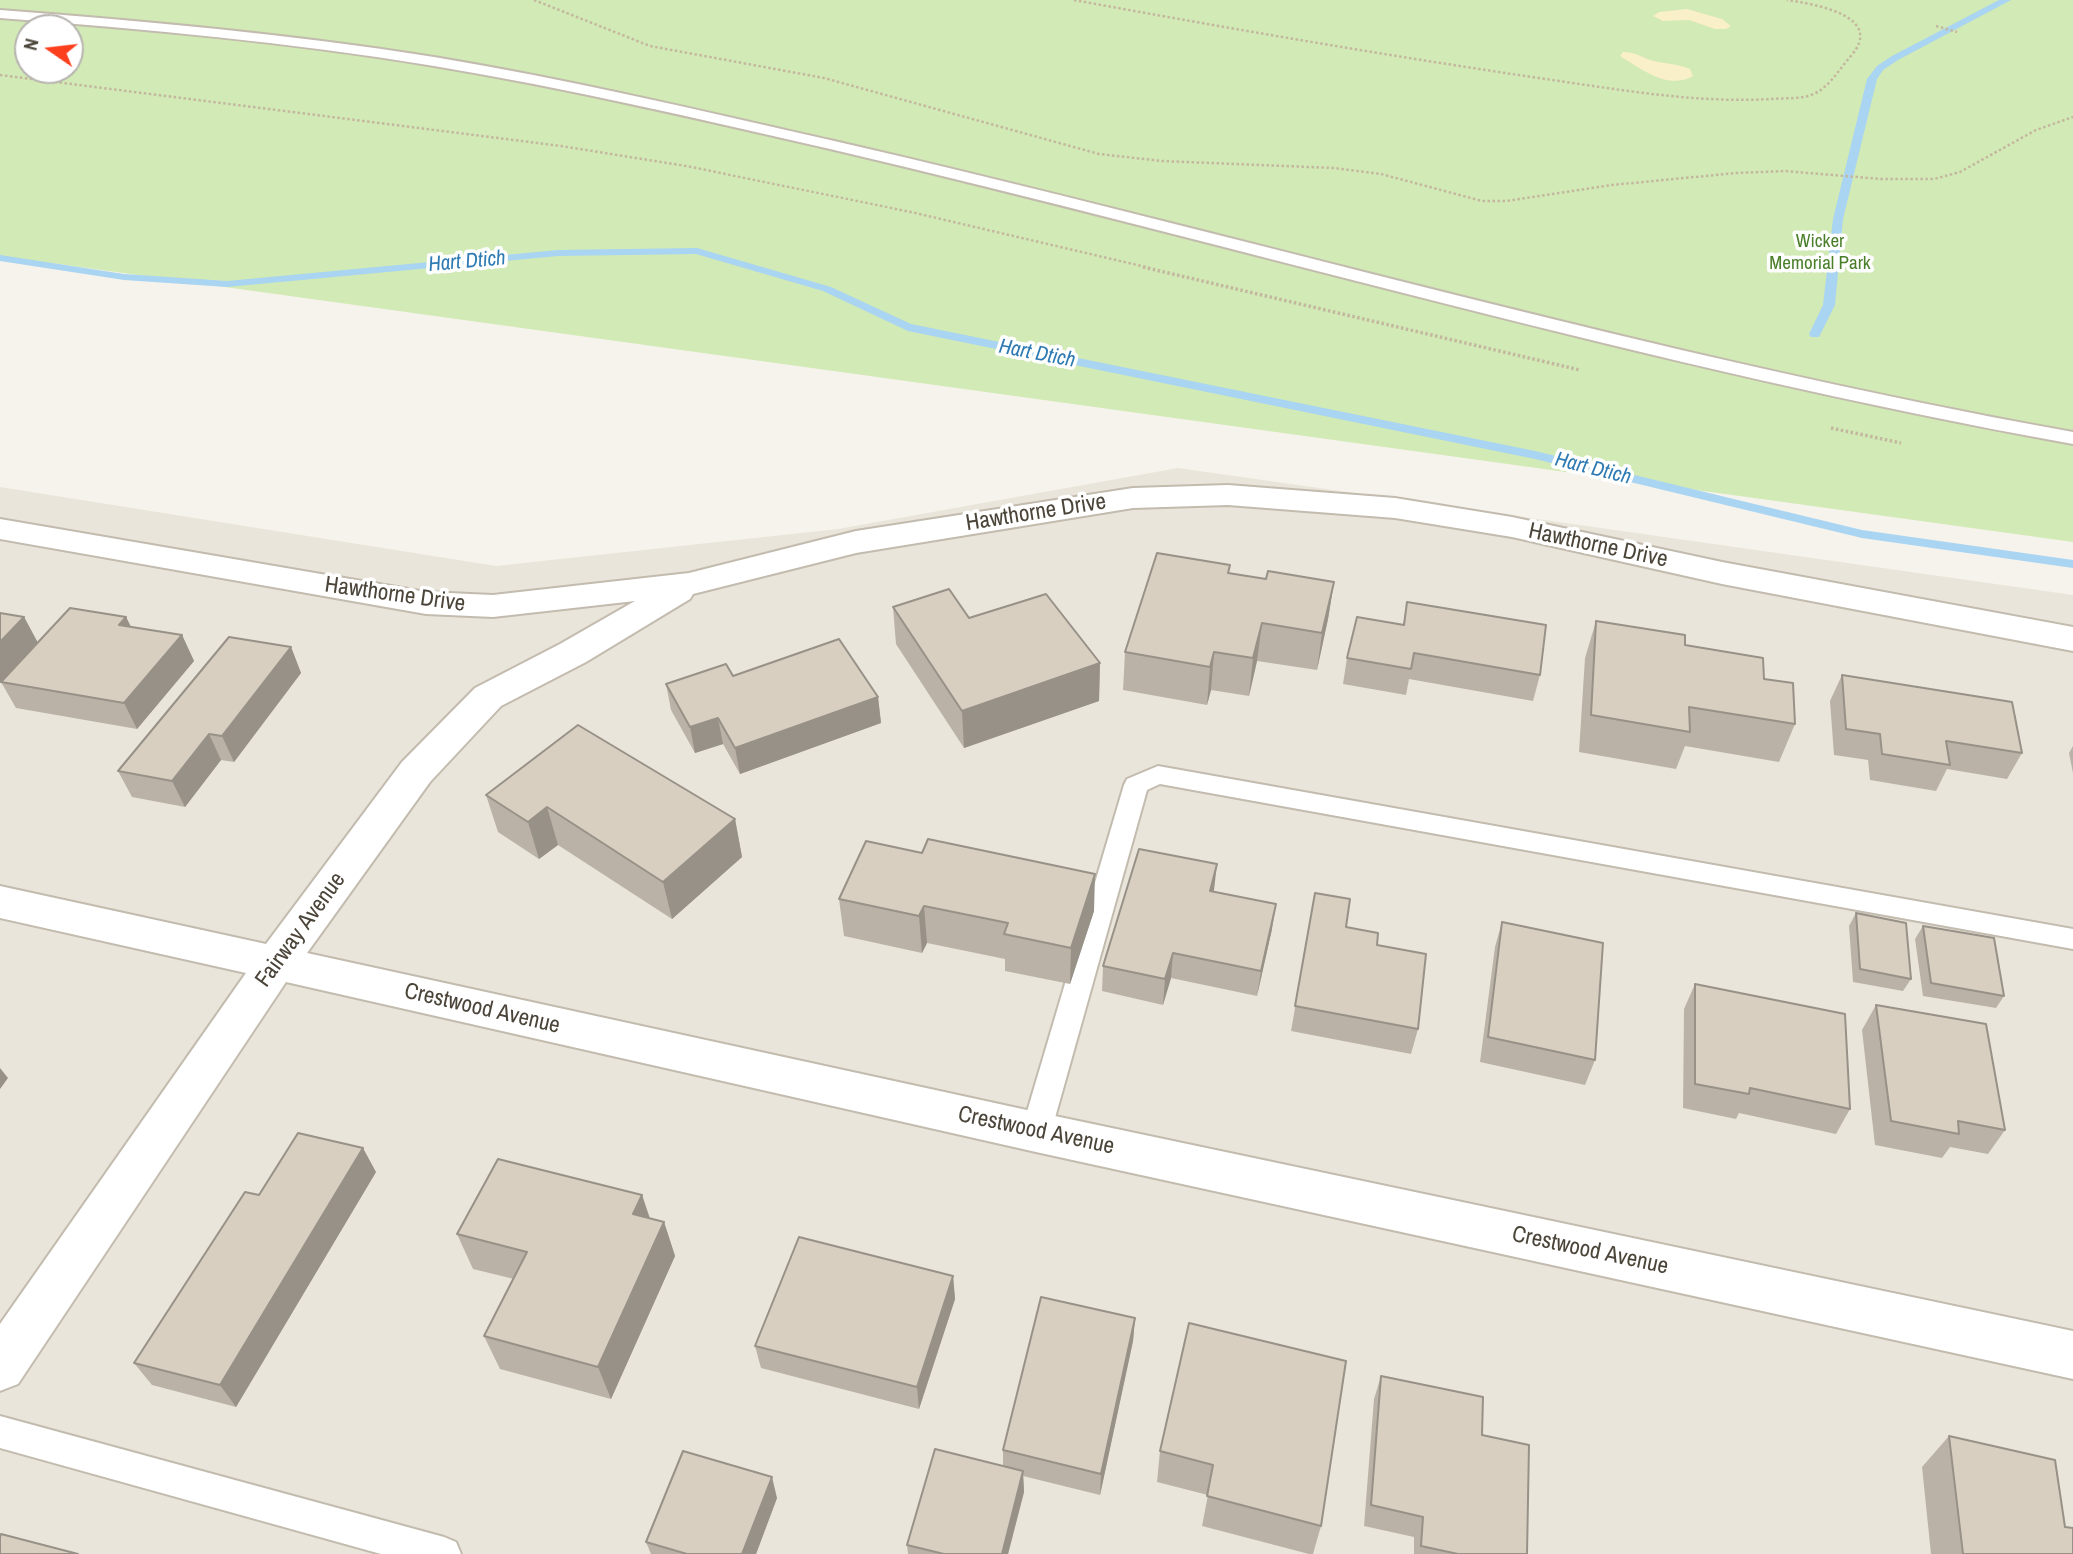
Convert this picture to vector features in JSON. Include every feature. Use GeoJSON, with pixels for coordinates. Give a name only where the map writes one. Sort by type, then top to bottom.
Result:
{"type":"FeatureCollection","features":[{"type":"Feature","properties":{"kind":"street","name":"Hawthorne Drive"},"geometry":{"type":"LineString","coordinates":[[0,529],[426,603],[494,606],[689,584],[856,542],[1133,498],[1228,495],[1395,508],[1512,527],[1722,573],[2073,639]]}},
{"type":"Feature","properties":{"kind":"street","name":"Fairway Avenue"},"geometry":{"type":"LineString","coordinates":[[0,1367],[276,963],[416,772],[488,697],[573,653],[689,584]]}},
{"type":"Feature","properties":{"kind":"street","name":"Crestwood Avenue"},"geometry":{"type":"LineString","coordinates":[[0,902],[1036,1132],[2073,1355]]}},
{"type":"Feature","properties":{"kind":"lane"},"geometry":{"type":"LineString","coordinates":[[0,14],[200,31],[334,48],[491,72],[708,116],[1808,385],[2073,438]]}},
{"type":"Feature","properties":{"kind":"lane"},"geometry":{"type":"LineString","coordinates":[[1036,1132],[1136,785],[1158,775],[2073,939]]}},
{"type":"Feature","properties":{"kind":"lane"},"geometry":{"type":"LineString","coordinates":[[0,1432],[444,1554]]}},
{"type":"Feature","properties":{"kind":"path"},"geometry":{"type":"LineString","coordinates":[[534,0],[659,49],[824,78],[1063,146],[1128,159],[1334,168],[1381,174],[1482,201],[1506,201],[1612,185],[1784,170],[1881,179],[1934,179],[1961,172],[2036,130],[2073,117]]}},
{"type":"Feature","properties":{"kind":"path"},"geometry":{"type":"LineString","coordinates":[[1074,0],[1207,25],[1529,77],[1648,94],[1759,100],[1814,94],[1824,87],[1858,47],[1860,34],[1857,24],[1846,15],[1829,8],[1787,0]]}},
{"type":"Feature","properties":{"kind":"path"},"geometry":{"type":"LineString","coordinates":[[1937,26],[1957,32]]}},
{"type":"Feature","properties":{"kind":"path"},"geometry":{"type":"LineString","coordinates":[[0,75],[561,146],[686,166],[911,212],[1589,372]]}},
{"type":"Feature","properties":{"kind":"path"},"geometry":{"type":"LineString","coordinates":[[1819,425],[1913,445]]}},
{"type":"Feature","properties":{"kind":"shaded area"},"geometry":{"type":"Polygon","coordinates":[[[1178,468],[2073,595],[2073,1554],[0,1554],[0,487],[496,566],[838,529],[1178,468]]]}},
{"type":"Feature","properties":{"kind":"green space","name":"Wicker Memorial Park"},"geometry":{"type":"Polygon","coordinates":[[[0,0],[2073,0],[2073,542],[0,256],[0,0]]]}},
{"type":"Feature","properties":{"kind":"sand"},"geometry":{"type":"Polygon","coordinates":[[[1687,9],[1722,19],[1731,26],[1715,29],[1689,20],[1663,21],[1653,16],[1659,12],[1687,9]]]}},
{"type":"Feature","properties":{"kind":"sand"},"geometry":{"type":"Polygon","coordinates":[[[1623,52],[1685,67],[1690,69],[1693,76],[1674,81],[1656,77],[1620,56],[1623,52]]]}},
{"type":"Feature","properties":{"kind":"building"},"geometry":{"type":"Polygon","coordinates":[[[1157,553],[1230,565],[1228,573],[1266,579],[1268,571],[1334,582],[1322,633],[1262,623],[1253,658],[1214,652],[1210,667],[1125,652],[1157,553]]]}},
{"type":"Feature","properties":{"kind":"building"},"geometry":{"type":"Polygon","coordinates":[[[949,589],[969,618],[1046,594],[1100,663],[962,711],[893,607],[949,589]]]}},
{"type":"Feature","properties":{"kind":"building"},"geometry":{"type":"Polygon","coordinates":[[[1407,602],[1546,625],[1540,675],[1414,653],[1411,669],[1347,658],[1357,617],[1404,625],[1407,602]]]}},
{"type":"Feature","properties":{"kind":"building"},"geometry":{"type":"Polygon","coordinates":[[[70,608],[126,617],[119,625],[182,635],[124,703],[1,682],[70,608]]]}},
{"type":"Feature","properties":{"kind":"building"},"geometry":{"type":"Polygon","coordinates":[[[0,613],[24,617],[0,642],[0,613]]]}},
{"type":"Feature","properties":{"kind":"building"},"geometry":{"type":"Polygon","coordinates":[[[1596,621],[1685,635],[1685,645],[1763,658],[1764,679],[1793,683],[1795,724],[1689,707],[1690,732],[1591,715],[1596,621]]]}},
{"type":"Feature","properties":{"kind":"building"},"geometry":{"type":"Polygon","coordinates":[[[229,637],[291,647],[222,736],[209,734],[172,781],[118,771],[229,637]]]}},
{"type":"Feature","properties":{"kind":"building"},"geometry":{"type":"Polygon","coordinates":[[[839,639],[878,697],[735,748],[718,718],[690,727],[666,684],[726,664],[733,676],[839,639]]]}},
{"type":"Feature","properties":{"kind":"building"},"geometry":{"type":"Polygon","coordinates":[[[1842,675],[2012,702],[2022,753],[1946,741],[1950,765],[1882,754],[1880,734],[1846,729],[1842,675]]]}},
{"type":"Feature","properties":{"kind":"building"},"geometry":{"type":"Polygon","coordinates":[[[578,725],[735,819],[663,882],[547,807],[528,822],[486,795],[578,725]]]}},
{"type":"Feature","properties":{"kind":"building"},"geometry":{"type":"Polygon","coordinates":[[[928,839],[1095,874],[1071,948],[1004,934],[1008,923],[924,906],[919,916],[839,899],[866,841],[922,853],[928,839]]]}},
{"type":"Feature","properties":{"kind":"building"},"geometry":{"type":"Polygon","coordinates":[[[1139,849],[1217,864],[1210,891],[1276,904],[1261,971],[1173,953],[1165,979],[1103,966],[1139,849]]]}},
{"type":"Feature","properties":{"kind":"building"},"geometry":{"type":"Polygon","coordinates":[[[1315,893],[1350,899],[1346,927],[1378,933],[1377,945],[1426,954],[1418,1029],[1295,1006],[1315,893]]]}},
{"type":"Feature","properties":{"kind":"building"},"geometry":{"type":"Polygon","coordinates":[[[1856,913],[1906,923],[1911,979],[1860,969],[1856,913]]]}},
{"type":"Feature","properties":{"kind":"building"},"geometry":{"type":"Polygon","coordinates":[[[1502,922],[1603,943],[1595,1060],[1488,1037],[1502,922]]]}},
{"type":"Feature","properties":{"kind":"building"},"geometry":{"type":"Polygon","coordinates":[[[1923,926],[1994,938],[2004,996],[1931,983],[1923,926]]]}},
{"type":"Feature","properties":{"kind":"building"},"geometry":{"type":"Polygon","coordinates":[[[1695,984],[1845,1014],[1850,1109],[1750,1088],[1749,1094],[1695,1084],[1695,984]]]}},
{"type":"Feature","properties":{"kind":"building"},"geometry":{"type":"Polygon","coordinates":[[[1876,1005],[1986,1024],[2005,1130],[1958,1121],[1959,1134],[1891,1121],[1876,1005]]]}},
{"type":"Feature","properties":{"kind":"building"},"geometry":{"type":"Polygon","coordinates":[[[298,1133],[363,1148],[220,1385],[134,1363],[245,1192],[259,1195],[298,1133]]]}},
{"type":"Feature","properties":{"kind":"building"},"geometry":{"type":"Polygon","coordinates":[[[498,1159],[642,1195],[633,1214],[664,1222],[598,1367],[484,1336],[527,1252],[457,1234],[498,1159]]]}},
{"type":"Feature","properties":{"kind":"building"},"geometry":{"type":"Polygon","coordinates":[[[799,1237],[953,1276],[917,1387],[755,1346],[799,1237]]]}},
{"type":"Feature","properties":{"kind":"building"},"geometry":{"type":"Polygon","coordinates":[[[1041,1297],[1135,1318],[1101,1474],[1003,1450],[1041,1297]]]}},
{"type":"Feature","properties":{"kind":"building"},"geometry":{"type":"Polygon","coordinates":[[[1189,1323],[1346,1361],[1321,1526],[1207,1496],[1213,1465],[1160,1451],[1189,1323]]]}},
{"type":"Feature","properties":{"kind":"building"},"geometry":{"type":"Polygon","coordinates":[[[1381,1376],[1483,1397],[1482,1435],[1529,1445],[1527,1554],[1458,1554],[1421,1546],[1423,1517],[1371,1505],[1381,1376]]]}},
{"type":"Feature","properties":{"kind":"building"},"geometry":{"type":"Polygon","coordinates":[[[1949,1436],[2055,1460],[2065,1527],[2073,1528],[2073,1554],[1963,1554],[1949,1436]]]}},
{"type":"Feature","properties":{"kind":"building"},"geometry":{"type":"Polygon","coordinates":[[[935,1449],[1023,1471],[1002,1554],[944,1554],[907,1545],[935,1449]]]}},
{"type":"Feature","properties":{"kind":"building"},"geometry":{"type":"Polygon","coordinates":[[[683,1451],[772,1477],[742,1554],[687,1554],[646,1542],[683,1451]]]}},
{"type":"Feature","properties":{"kind":"building"},"geometry":{"type":"Polygon","coordinates":[[[1,1534],[78,1554],[0,1554],[1,1534]]]}},
{"type":"Feature","properties":{"kind":"waterway"},"geometry":{"type":"LineString","coordinates":[[1815,334],[1829,305],[1838,219],[1872,79],[1880,68],[1895,58],[2006,0]]}},
{"type":"Feature","properties":{"kind":"waterway","name":"Hart Dtich"},"geometry":{"type":"LineString","coordinates":[[0,258],[124,277],[227,284],[558,253],[697,251],[827,289],[908,327],[1535,455],[1862,534],[2073,564]]}}]}
